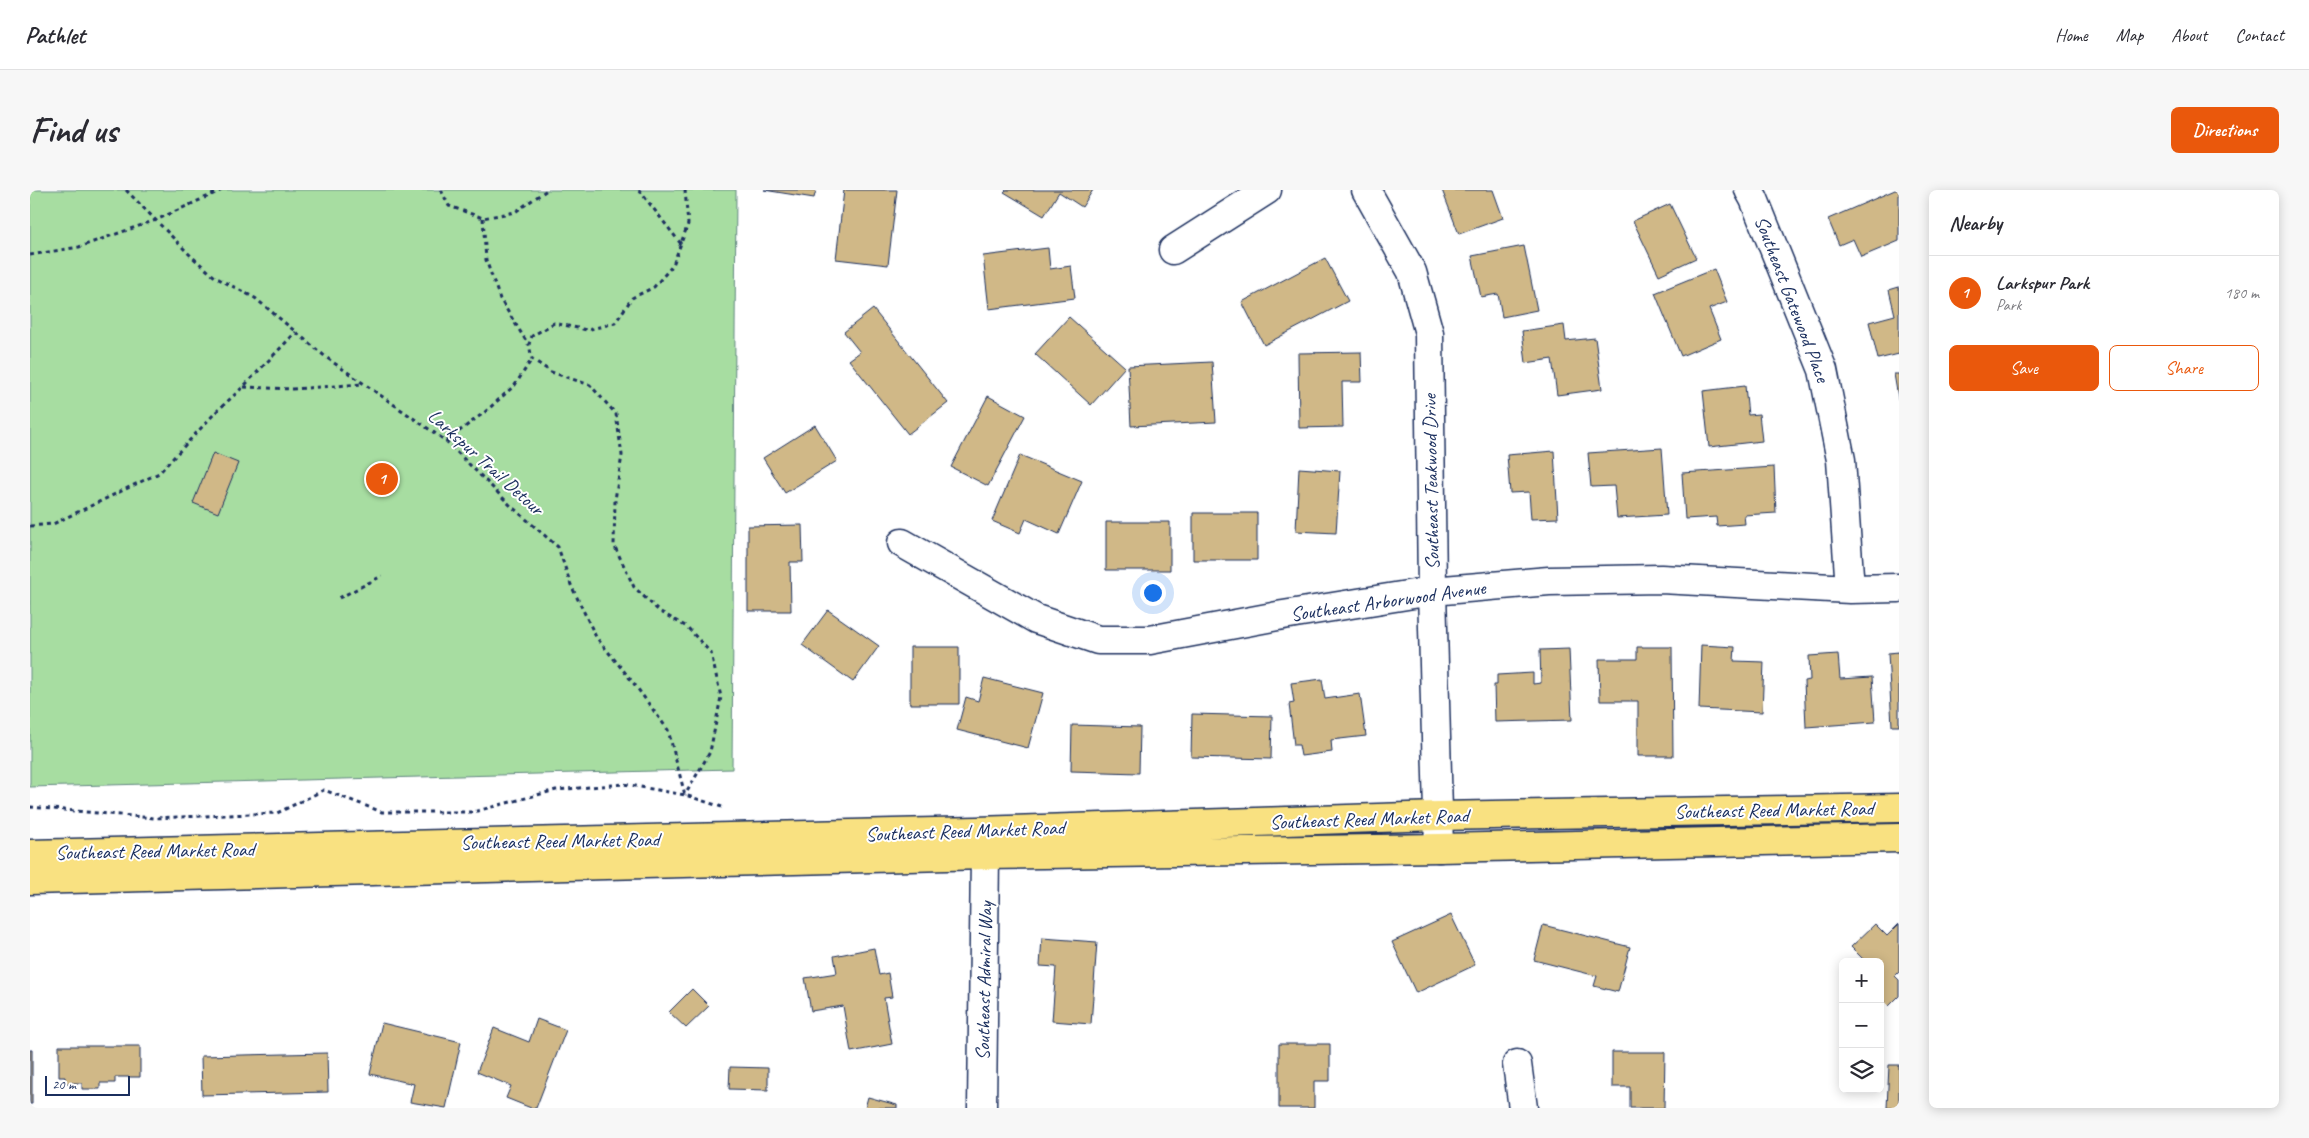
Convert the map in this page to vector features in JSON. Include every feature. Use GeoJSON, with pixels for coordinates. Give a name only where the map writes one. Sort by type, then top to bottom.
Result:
{"type":"FeatureCollection","features":[{"type":"Feature","properties":{"kind":"main road","name":"Southeast Reed Market Road"},"geometry":{"type":"LineString","coordinates":[[30,854],[986,831],[1438,816],[1899,808]]}},
{"type":"Feature","properties":{"kind":"main road","name":"Southeast Reed Market Road"},"geometry":{"type":"LineString","coordinates":[[30,880],[985,855],[1899,838]]}},
{"type":"Feature","properties":{"kind":"street"},"geometry":{"type":"LineString","coordinates":[[1173,250],[1267,190]]}},
{"type":"Feature","properties":{"kind":"street","name":"Southeast Teakwood Drive"},"geometry":{"type":"LineString","coordinates":[[1366,190],[1412,272],[1429,333],[1432,591],[1439,848]]}},
{"type":"Feature","properties":{"kind":"street","name":"Southeast Gatewood Place"},"geometry":{"type":"LineString","coordinates":[[1749,190],[1823,370],[1841,460],[1850,589]]}},
{"type":"Feature","properties":{"kind":"street","name":"Southeast Arborwood Avenue"},"geometry":{"type":"LineString","coordinates":[[902,543],[1036,619],[1098,640],[1150,640],[1283,615],[1432,591],[1549,581],[1662,579],[1850,589],[1899,588]]}},
{"type":"Feature","properties":{"kind":"street","name":"Southeast Admiral Way"},"geometry":{"type":"LineString","coordinates":[[982,1108],[985,855]]}},
{"type":"Feature","properties":{"kind":"street"},"geometry":{"type":"LineString","coordinates":[[1517,1064],[1523,1108]]}},
{"type":"Feature","properties":{"kind":"path","name":"Larkspur Trail Detour"},"geometry":{"type":"LineString","coordinates":[[126,190],[191,256],[215,277],[255,298],[364,384],[446,441],[511,506],[558,547],[571,585],[596,638],[632,681],[668,730],[685,795]]}},
{"type":"Feature","properties":{"kind":"path"},"geometry":{"type":"LineString","coordinates":[[30,255],[79,246],[156,220],[222,190]]}},
{"type":"Feature","properties":{"kind":"path"},"geometry":{"type":"LineString","coordinates":[[441,190],[448,206],[483,218],[515,212],[547,190]]}},
{"type":"Feature","properties":{"kind":"path"},"geometry":{"type":"LineString","coordinates":[[639,190],[681,244]]}},
{"type":"Feature","properties":{"kind":"path"},"geometry":{"type":"LineString","coordinates":[[529,344],[532,336],[554,323],[587,330],[615,323],[632,298],[654,287],[673,265],[688,224],[685,190]]}},
{"type":"Feature","properties":{"kind":"path"},"geometry":{"type":"LineString","coordinates":[[483,218],[486,260],[500,299],[529,344],[532,359],[551,372],[590,385],[616,414],[622,455],[615,500],[614,545],[634,587],[659,610],[687,627],[712,653],[721,697],[710,752],[685,795]]}},
{"type":"Feature","properties":{"kind":"path"},"geometry":{"type":"LineString","coordinates":[[30,526],[53,524],[159,473],[216,412],[244,387],[296,332]]}},
{"type":"Feature","properties":{"kind":"path"},"geometry":{"type":"LineString","coordinates":[[446,441],[485,412],[515,385],[532,359]]}},
{"type":"Feature","properties":{"kind":"path"},"geometry":{"type":"LineString","coordinates":[[244,387],[292,389],[364,384]]}},
{"type":"Feature","properties":{"kind":"path"},"geometry":{"type":"LineString","coordinates":[[338,598],[382,576]]}},
{"type":"Feature","properties":{"kind":"path"},"geometry":{"type":"LineString","coordinates":[[30,808],[154,818],[277,813],[324,790],[382,812],[473,812],[556,790],[624,784],[685,795],[726,808]]}},
{"type":"Feature","properties":{"kind":"green space"},"geometry":{"type":"Polygon","coordinates":[[[30,190],[736,190],[732,769],[30,787],[30,190]]]}},
{"type":"Feature","properties":{"kind":"building"},"geometry":{"type":"Polygon","coordinates":[[[764,190],[816,190],[814,198],[764,190]]]}},
{"type":"Feature","properties":{"kind":"building"},"geometry":{"type":"Polygon","coordinates":[[[844,190],[897,190],[888,265],[836,259],[844,190]]]}},
{"type":"Feature","properties":{"kind":"building"},"geometry":{"type":"Polygon","coordinates":[[[1006,190],[1093,190],[1082,207],[1059,192],[1044,216],[1004,192],[1006,190]]]}},
{"type":"Feature","properties":{"kind":"building"},"geometry":{"type":"Polygon","coordinates":[[[1442,190],[1493,190],[1503,218],[1459,234],[1442,190]]]}},
{"type":"Feature","properties":{"kind":"building"},"geometry":{"type":"Polygon","coordinates":[[[1895,190],[1899,190],[1899,241],[1861,257],[1853,239],[1839,245],[1828,219],[1895,190]]]}},
{"type":"Feature","properties":{"kind":"building"},"geometry":{"type":"Polygon","coordinates":[[[1670,204],[1696,258],[1659,275],[1633,221],[1670,204]]]}},
{"type":"Feature","properties":{"kind":"building"},"geometry":{"type":"Polygon","coordinates":[[[1524,246],[1537,310],[1502,317],[1498,294],[1481,297],[1472,256],[1524,246]]]}},
{"type":"Feature","properties":{"kind":"building"},"geometry":{"type":"Polygon","coordinates":[[[1048,248],[1050,269],[1071,266],[1075,298],[989,309],[983,256],[1048,248]]]}},
{"type":"Feature","properties":{"kind":"building"},"geometry":{"type":"Polygon","coordinates":[[[1325,258],[1348,301],[1264,345],[1242,302],[1325,258]]]}},
{"type":"Feature","properties":{"kind":"building"},"geometry":{"type":"Polygon","coordinates":[[[1714,269],[1727,302],[1709,309],[1721,339],[1681,356],[1655,293],[1714,269]]]}},
{"type":"Feature","properties":{"kind":"building"},"geometry":{"type":"Polygon","coordinates":[[[1899,287],[1899,354],[1878,359],[1869,322],[1895,315],[1889,290],[1899,287]]]}},
{"type":"Feature","properties":{"kind":"building"},"geometry":{"type":"Polygon","coordinates":[[[873,309],[948,403],[908,434],[849,360],[860,352],[844,332],[873,309]]]}},
{"type":"Feature","properties":{"kind":"building"},"geometry":{"type":"Polygon","coordinates":[[[1069,317],[1125,367],[1091,405],[1035,354],[1069,317]]]}},
{"type":"Feature","properties":{"kind":"building"},"geometry":{"type":"Polygon","coordinates":[[[1564,325],[1566,341],[1595,338],[1602,389],[1557,395],[1552,359],[1526,363],[1522,331],[1564,325]]]}},
{"type":"Feature","properties":{"kind":"building"},"geometry":{"type":"Polygon","coordinates":[[[1361,352],[1362,382],[1342,382],[1343,427],[1299,428],[1298,353],[1361,352]]]}},
{"type":"Feature","properties":{"kind":"building"},"geometry":{"type":"Polygon","coordinates":[[[1212,362],[1216,422],[1131,426],[1128,366],[1212,362]]]}},
{"type":"Feature","properties":{"kind":"building"},"geometry":{"type":"Polygon","coordinates":[[[1894,374],[1899,374],[1899,403],[1894,374]]]}},
{"type":"Feature","properties":{"kind":"building"},"geometry":{"type":"Polygon","coordinates":[[[1745,386],[1748,415],[1759,414],[1762,441],[1709,447],[1703,391],[1745,386]]]}},
{"type":"Feature","properties":{"kind":"building"},"geometry":{"type":"Polygon","coordinates":[[[988,396],[1025,416],[988,486],[951,467],[988,396]]]}},
{"type":"Feature","properties":{"kind":"building"},"geometry":{"type":"Polygon","coordinates":[[[815,425],[837,461],[785,493],[763,458],[815,425]]]}},
{"type":"Feature","properties":{"kind":"building"},"geometry":{"type":"Polygon","coordinates":[[[1662,448],[1667,515],[1617,518],[1614,486],[1591,487],[1588,453],[1662,448]]]}},
{"type":"Feature","properties":{"kind":"building"},"geometry":{"type":"Polygon","coordinates":[[[1554,451],[1558,518],[1531,519],[1529,492],[1510,493],[1507,455],[1554,451]]]}},
{"type":"Feature","properties":{"kind":"building"},"geometry":{"type":"Polygon","coordinates":[[[213,453],[238,463],[218,513],[193,503],[213,453]]]}},
{"type":"Feature","properties":{"kind":"building"},"geometry":{"type":"Polygon","coordinates":[[[1020,455],[1082,481],[1059,534],[1026,519],[1020,533],[992,521],[1020,455]]]}},
{"type":"Feature","properties":{"kind":"building"},"geometry":{"type":"Polygon","coordinates":[[[1774,467],[1776,513],[1744,515],[1745,524],[1717,526],[1716,517],[1685,519],[1682,473],[1774,467]]]}},
{"type":"Feature","properties":{"kind":"building"},"geometry":{"type":"Polygon","coordinates":[[[1299,468],[1340,471],[1336,533],[1296,531],[1299,468]]]}},
{"type":"Feature","properties":{"kind":"building"},"geometry":{"type":"Polygon","coordinates":[[[1193,513],[1257,513],[1257,560],[1193,560],[1193,513]]]}},
{"type":"Feature","properties":{"kind":"building"},"geometry":{"type":"Polygon","coordinates":[[[1106,522],[1170,522],[1170,570],[1106,570],[1106,522]]]}},
{"type":"Feature","properties":{"kind":"building"},"geometry":{"type":"Polygon","coordinates":[[[802,525],[803,562],[790,562],[791,611],[748,611],[748,526],[802,525]]]}},
{"type":"Feature","properties":{"kind":"building"},"geometry":{"type":"Polygon","coordinates":[[[828,610],[879,646],[853,682],[802,645],[828,610]]]}},
{"type":"Feature","properties":{"kind":"building"},"geometry":{"type":"Polygon","coordinates":[[[1701,645],[1735,647],[1734,661],[1764,662],[1762,712],[1699,709],[1701,645]]]}},
{"type":"Feature","properties":{"kind":"building"},"geometry":{"type":"Polygon","coordinates":[[[910,647],[959,647],[959,704],[910,704],[910,647]]]}},
{"type":"Feature","properties":{"kind":"building"},"geometry":{"type":"Polygon","coordinates":[[[1637,647],[1672,647],[1673,756],[1638,756],[1638,701],[1600,701],[1599,659],[1637,659],[1637,647]]]}},
{"type":"Feature","properties":{"kind":"building"},"geometry":{"type":"Polygon","coordinates":[[[1569,649],[1572,720],[1495,722],[1494,685],[1497,685],[1497,675],[1533,673],[1533,684],[1541,683],[1540,650],[1569,649]]]}},
{"type":"Feature","properties":{"kind":"building"},"geometry":{"type":"Polygon","coordinates":[[[1899,652],[1899,726],[1892,726],[1888,653],[1899,652]]]}},
{"type":"Feature","properties":{"kind":"building"},"geometry":{"type":"Polygon","coordinates":[[[1838,654],[1840,679],[1872,677],[1875,722],[1806,727],[1804,681],[1810,680],[1809,656],[1838,654]]]}},
{"type":"Feature","properties":{"kind":"building"},"geometry":{"type":"Polygon","coordinates":[[[984,678],[1043,693],[1028,748],[957,730],[966,697],[978,701],[984,678]]]}},
{"type":"Feature","properties":{"kind":"building"},"geometry":{"type":"Polygon","coordinates":[[[1322,679],[1325,699],[1360,694],[1366,736],[1331,740],[1332,752],[1301,756],[1299,745],[1294,745],[1289,704],[1294,703],[1291,683],[1322,679]]]}},
{"type":"Feature","properties":{"kind":"building"},"geometry":{"type":"Polygon","coordinates":[[[1192,714],[1272,716],[1271,759],[1191,757],[1192,714]]]}},
{"type":"Feature","properties":{"kind":"building"},"geometry":{"type":"Polygon","coordinates":[[[1072,725],[1140,727],[1139,773],[1071,771],[1072,725]]]}},
{"type":"Feature","properties":{"kind":"building"},"geometry":{"type":"Polygon","coordinates":[[[1451,915],[1475,965],[1416,993],[1392,942],[1451,915]]]}},
{"type":"Feature","properties":{"kind":"building"},"geometry":{"type":"Polygon","coordinates":[[[1875,924],[1887,936],[1899,924],[1899,972],[1895,976],[1899,980],[1899,996],[1889,1006],[1884,1001],[1884,958],[1862,958],[1851,947],[1875,924]]]}},
{"type":"Feature","properties":{"kind":"building"},"geometry":{"type":"Polygon","coordinates":[[[1543,925],[1630,947],[1618,992],[1594,986],[1597,976],[1534,960],[1543,925]]]}},
{"type":"Feature","properties":{"kind":"building"},"geometry":{"type":"Polygon","coordinates":[[[1042,938],[1097,942],[1091,1024],[1052,1021],[1056,967],[1040,966],[1042,938]]]}},
{"type":"Feature","properties":{"kind":"building"},"geometry":{"type":"Polygon","coordinates":[[[874,948],[879,975],[888,973],[892,997],[884,998],[892,1044],[851,1052],[843,1006],[811,1011],[805,978],[837,973],[834,956],[874,948]]]}},
{"type":"Feature","properties":{"kind":"building"},"geometry":{"type":"Polygon","coordinates":[[[692,989],[709,1006],[686,1028],[669,1012],[692,989]]]}},
{"type":"Feature","properties":{"kind":"building"},"geometry":{"type":"Polygon","coordinates":[[[537,1019],[566,1030],[536,1108],[531,1108],[506,1098],[511,1086],[477,1072],[494,1028],[529,1042],[537,1019]]]}},
{"type":"Feature","properties":{"kind":"building"},"geometry":{"type":"Polygon","coordinates":[[[382,1023],[461,1042],[446,1108],[410,1102],[414,1084],[370,1074],[382,1023]]]}},
{"type":"Feature","properties":{"kind":"building"},"geometry":{"type":"Polygon","coordinates":[[[1279,1044],[1330,1044],[1330,1081],[1314,1081],[1314,1108],[1279,1108],[1279,1044]]]}},
{"type":"Feature","properties":{"kind":"building"},"geometry":{"type":"Polygon","coordinates":[[[59,1046],[140,1046],[140,1077],[115,1077],[115,1083],[100,1083],[100,1089],[82,1089],[82,1083],[65,1083],[65,1077],[59,1077],[59,1046]]]}},
{"type":"Feature","properties":{"kind":"building"},"geometry":{"type":"Polygon","coordinates":[[[30,1050],[32,1050],[32,1104],[30,1104],[30,1050]]]}},
{"type":"Feature","properties":{"kind":"building"},"geometry":{"type":"Polygon","coordinates":[[[1612,1052],[1665,1052],[1664,1108],[1630,1108],[1630,1087],[1612,1087],[1612,1052]]]}},
{"type":"Feature","properties":{"kind":"building"},"geometry":{"type":"Polygon","coordinates":[[[327,1053],[328,1092],[202,1095],[201,1056],[327,1053]]]}},
{"type":"Feature","properties":{"kind":"building"},"geometry":{"type":"Polygon","coordinates":[[[1889,1065],[1899,1065],[1899,1108],[1887,1108],[1889,1065]]]}},
{"type":"Feature","properties":{"kind":"building"},"geometry":{"type":"Polygon","coordinates":[[[730,1067],[768,1068],[768,1090],[729,1089],[730,1067]]]}},
{"type":"Feature","properties":{"kind":"building"},"geometry":{"type":"Polygon","coordinates":[[[868,1097],[897,1105],[897,1108],[865,1108],[868,1097]]]}},
{"type":"Feature","properties":{"kind":"place","name":"Larkspur Park"},"geometry":{"type":"Point","coordinates":[382,479]}}]}
